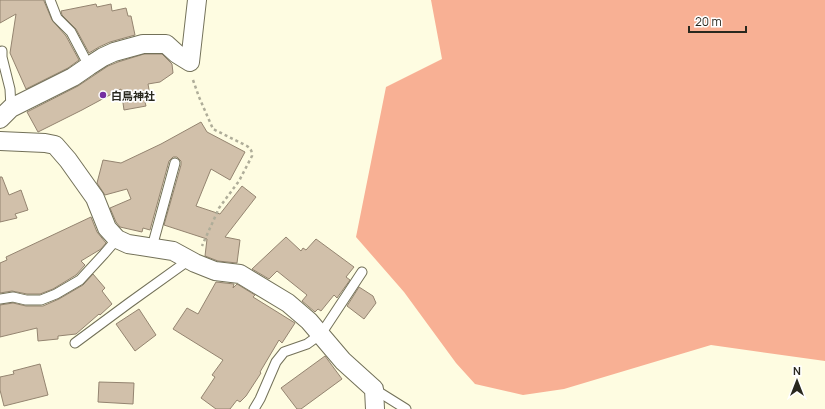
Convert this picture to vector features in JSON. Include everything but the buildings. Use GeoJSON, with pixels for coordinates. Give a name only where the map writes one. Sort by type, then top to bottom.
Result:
{"type":"FeatureCollection","features":[{"type":"Feature","properties":{"kind":"street"},"geometry":{"type":"LineString","coordinates":[[6,114],[73,77],[114,52],[143,44],[166,44],[177,54],[190,62],[197,0]]}},
{"type":"Feature","properties":{"kind":"street"},"geometry":{"type":"LineString","coordinates":[[0,141],[45,143],[55,145],[68,160],[95,198],[107,228],[117,239],[128,244],[173,251],[215,271],[240,274],[288,304],[309,321],[343,361],[374,389],[375,409]]}},
{"type":"Feature","properties":{"kind":"lane"},"geometry":{"type":"LineString","coordinates":[[50,0],[57,18],[71,32],[89,66]]}},
{"type":"Feature","properties":{"kind":"lane"},"geometry":{"type":"LineString","coordinates":[[2,51],[2,57],[10,89],[6,114]]}},
{"type":"Feature","properties":{"kind":"lane"},"geometry":{"type":"LineString","coordinates":[[152,247],[175,163]]}},
{"type":"Feature","properties":{"kind":"lane"},"geometry":{"type":"LineString","coordinates":[[0,299],[13,297],[26,300],[40,300],[56,294],[80,280],[117,239]]}},
{"type":"Feature","properties":{"kind":"lane"},"geometry":{"type":"LineString","coordinates":[[75,343],[129,302],[192,261]]}},
{"type":"Feature","properties":{"kind":"lane"},"geometry":{"type":"LineString","coordinates":[[254,409],[276,362],[284,352],[306,344],[320,334],[362,272]]}},
{"type":"Feature","properties":{"kind":"lane"},"geometry":{"type":"LineString","coordinates":[[374,389],[406,409]]}},
{"type":"Feature","properties":{"kind":"path"},"geometry":{"type":"LineString","coordinates":[[190,62],[193,83],[213,129],[247,146],[252,153],[252,156],[239,182],[219,208],[192,261]]}},
{"type":"Feature","properties":{"kind":"shaded area"},"geometry":{"type":"Polygon","coordinates":[[[431,0],[825,0],[825,361],[711,345],[564,389],[523,395],[475,384],[456,363],[404,292],[356,237],[386,87],[442,59],[431,0]]]}},
{"type":"Feature","properties":{"kind":"place","name":"白鳥神社"},"geometry":{"type":"Point","coordinates":[103,95]}}]}
